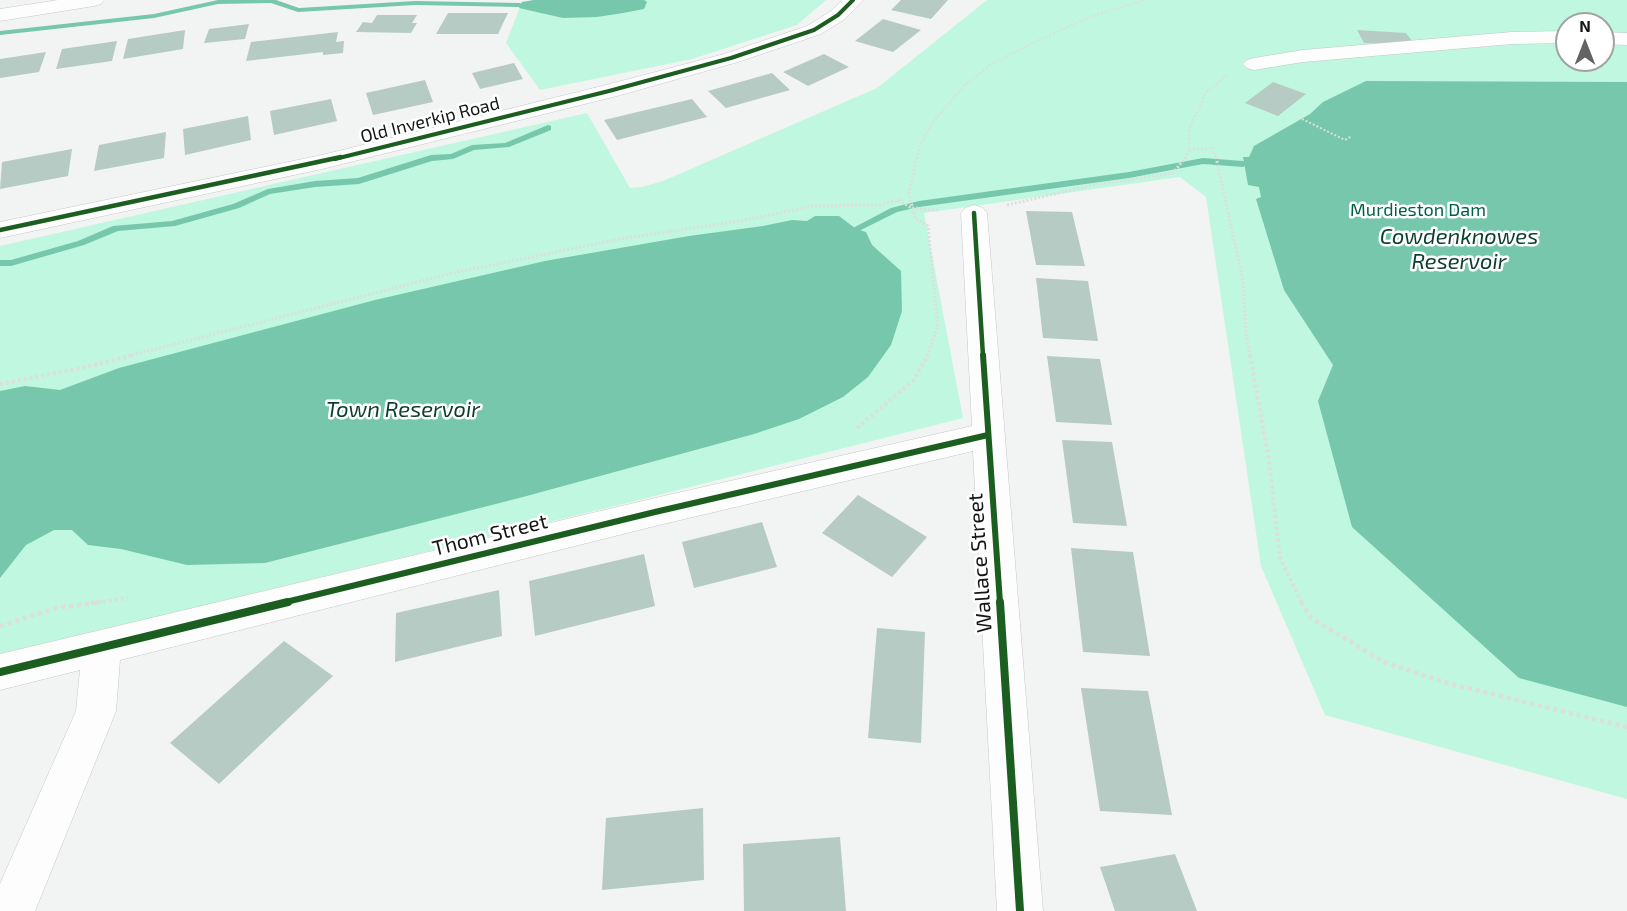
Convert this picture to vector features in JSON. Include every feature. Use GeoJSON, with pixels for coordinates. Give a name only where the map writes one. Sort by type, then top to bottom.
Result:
{"type":"FeatureCollection","features":[{"type":"Feature","properties":{"kind":"main road"},"geometry":{"type":"LineString","coordinates":[[0,15],[94,0]]}},
{"type":"Feature","properties":{"kind":"main road","name":"Old Inverkip Road"},"geometry":{"type":"LineString","coordinates":[[0,230],[322,162],[609,91],[731,58],[814,30],[838,15],[852,0]]}},
{"type":"Feature","properties":{"kind":"main road"},"geometry":{"type":"LineString","coordinates":[[1254,64],[1304,57],[1512,38],[1555,37]]}},
{"type":"Feature","properties":{"kind":"main road","name":"Wallace Street"},"geometry":{"type":"LineString","coordinates":[[974,213],[1020,911]]}},
{"type":"Feature","properties":{"kind":"main road","name":"Thom Street"},"geometry":{"type":"LineString","coordinates":[[0,672],[988,435]]}},
{"type":"Feature","properties":{"kind":"main road"},"geometry":{"type":"LineString","coordinates":[[12,911],[96,711],[102,646]]}},
{"type":"Feature","properties":{"kind":"path"},"geometry":{"type":"LineString","coordinates":[[853,431],[913,381],[930,352],[938,326],[928,226],[915,218],[909,194],[920,146],[932,123],[966,84],[989,66],[1034,42],[1090,17],[1145,0]]}},
{"type":"Feature","properties":{"kind":"path"},"geometry":{"type":"LineString","coordinates":[[1302,119],[1345,140],[1352,136]]}},
{"type":"Feature","properties":{"kind":"path"},"geometry":{"type":"LineString","coordinates":[[0,384],[82,368],[457,272],[620,239],[740,221],[813,206],[878,206],[899,200],[911,208],[974,213],[1094,185],[1173,173],[1189,150],[1213,148],[1243,281],[1246,334],[1268,453],[1280,558],[1294,591],[1311,618],[1384,662],[1447,683],[1627,727]]}},
{"type":"Feature","properties":{"kind":"path"},"geometry":{"type":"LineString","coordinates":[[0,626],[56,608],[133,597]]}},
{"type":"Feature","properties":{"kind":"green space"},"geometry":{"type":"Polygon","coordinates":[[[534,0],[826,0],[797,25],[692,59],[540,90],[506,43],[522,2],[534,0]]]}},
{"type":"Feature","properties":{"kind":"green space","name":"Murdieston Dam"},"geometry":{"type":"Polygon","coordinates":[[[987,0],[1627,0],[1627,799],[1325,715],[1261,566],[1206,197],[1180,177],[924,213],[963,418],[615,506],[0,655],[0,246],[587,113],[630,188],[663,181],[877,88],[987,0]]]}},
{"type":"Feature","properties":{"kind":"water"},"geometry":{"type":"Polygon","coordinates":[[[534,0],[644,0],[647,2],[644,9],[597,17],[563,18],[519,8],[522,2],[534,0]]]}},
{"type":"Feature","properties":{"kind":"water","name":"Cowdenknowes Reservoir"},"geometry":{"type":"Polygon","coordinates":[[[1366,81],[1627,82],[1627,707],[1519,678],[1352,527],[1318,401],[1333,365],[1284,290],[1256,199],[1261,197],[1259,187],[1248,185],[1243,157],[1249,157],[1254,146],[1310,114],[1323,102],[1366,81]]]}},
{"type":"Feature","properties":{"kind":"water","name":"Town Reservoir"},"geometry":{"type":"Polygon","coordinates":[[[815,216],[839,216],[856,229],[866,232],[872,245],[901,271],[902,311],[891,345],[868,377],[843,397],[799,419],[754,434],[523,497],[265,563],[187,565],[121,549],[88,545],[72,530],[54,530],[26,545],[0,578],[0,391],[25,386],[60,390],[119,368],[375,300],[545,261],[792,220],[807,221],[815,216]]]}},
{"type":"Feature","properties":{"kind":"building"},"geometry":{"type":"Polygon","coordinates":[[[901,0],[948,0],[931,19],[891,10],[901,0]]]}},
{"type":"Feature","properties":{"kind":"building"},"geometry":{"type":"Polygon","coordinates":[[[448,13],[508,13],[498,34],[436,34],[448,13]]]}},
{"type":"Feature","properties":{"kind":"building"},"geometry":{"type":"Polygon","coordinates":[[[377,15],[417,15],[412,23],[417,23],[411,33],[356,32],[363,22],[372,23],[377,15]]]}},
{"type":"Feature","properties":{"kind":"building"},"geometry":{"type":"Polygon","coordinates":[[[883,19],[921,30],[893,52],[855,41],[883,19]]]}},
{"type":"Feature","properties":{"kind":"building"},"geometry":{"type":"Polygon","coordinates":[[[249,24],[245,39],[204,43],[209,29],[249,24]]]}},
{"type":"Feature","properties":{"kind":"building"},"geometry":{"type":"Polygon","coordinates":[[[185,30],[183,49],[123,59],[128,39],[185,30]]]}},
{"type":"Feature","properties":{"kind":"building"},"geometry":{"type":"Polygon","coordinates":[[[1357,30],[1406,33],[1415,45],[1364,43],[1357,30]]]}},
{"type":"Feature","properties":{"kind":"building"},"geometry":{"type":"Polygon","coordinates":[[[338,32],[336,42],[344,41],[343,53],[323,55],[323,52],[246,61],[251,42],[338,32]]]}},
{"type":"Feature","properties":{"kind":"building"},"geometry":{"type":"Polygon","coordinates":[[[117,41],[112,61],[56,69],[62,49],[117,41]]]}},
{"type":"Feature","properties":{"kind":"building"},"geometry":{"type":"Polygon","coordinates":[[[46,52],[39,72],[0,78],[0,59],[46,52]]]}},
{"type":"Feature","properties":{"kind":"building"},"geometry":{"type":"Polygon","coordinates":[[[824,54],[849,67],[808,86],[783,72],[824,54]]]}},
{"type":"Feature","properties":{"kind":"building"},"geometry":{"type":"Polygon","coordinates":[[[514,63],[523,79],[480,89],[472,73],[514,63]]]}},
{"type":"Feature","properties":{"kind":"building"},"geometry":{"type":"Polygon","coordinates":[[[772,73],[790,90],[726,108],[708,91],[772,73]]]}},
{"type":"Feature","properties":{"kind":"building"},"geometry":{"type":"Polygon","coordinates":[[[425,80],[433,102],[373,115],[366,93],[425,80]]]}},
{"type":"Feature","properties":{"kind":"building"},"geometry":{"type":"Polygon","coordinates":[[[1273,82],[1306,94],[1278,116],[1245,103],[1273,82]]]}},
{"type":"Feature","properties":{"kind":"building"},"geometry":{"type":"Polygon","coordinates":[[[331,99],[337,121],[274,135],[270,111],[331,99]]]}},
{"type":"Feature","properties":{"kind":"building"},"geometry":{"type":"Polygon","coordinates":[[[692,99],[707,117],[617,140],[604,120],[692,99]]]}},
{"type":"Feature","properties":{"kind":"building"},"geometry":{"type":"Polygon","coordinates":[[[248,116],[251,140],[185,155],[183,129],[248,116]]]}},
{"type":"Feature","properties":{"kind":"building"},"geometry":{"type":"Polygon","coordinates":[[[166,132],[164,158],[94,171],[99,145],[166,132]]]}},
{"type":"Feature","properties":{"kind":"building"},"geometry":{"type":"Polygon","coordinates":[[[72,149],[68,176],[0,189],[2,162],[72,149]]]}},
{"type":"Feature","properties":{"kind":"building"},"geometry":{"type":"Polygon","coordinates":[[[1026,211],[1072,212],[1085,266],[1036,265],[1026,211]]]}},
{"type":"Feature","properties":{"kind":"building"},"geometry":{"type":"Polygon","coordinates":[[[1036,278],[1088,281],[1098,341],[1043,338],[1036,278]]]}},
{"type":"Feature","properties":{"kind":"building"},"geometry":{"type":"Polygon","coordinates":[[[1047,356],[1100,359],[1112,425],[1056,422],[1047,356]]]}},
{"type":"Feature","properties":{"kind":"building"},"geometry":{"type":"Polygon","coordinates":[[[1062,440],[1112,442],[1127,526],[1073,523],[1062,440]]]}},
{"type":"Feature","properties":{"kind":"building"},"geometry":{"type":"Polygon","coordinates":[[[858,495],[927,537],[892,577],[822,533],[858,495]]]}},
{"type":"Feature","properties":{"kind":"building"},"geometry":{"type":"Polygon","coordinates":[[[762,522],[777,567],[694,588],[682,542],[762,522]]]}},
{"type":"Feature","properties":{"kind":"building"},"geometry":{"type":"Polygon","coordinates":[[[1071,548],[1133,552],[1150,656],[1083,652],[1071,548]]]}},
{"type":"Feature","properties":{"kind":"building"},"geometry":{"type":"Polygon","coordinates":[[[644,554],[655,606],[535,636],[529,581],[644,554]]]}},
{"type":"Feature","properties":{"kind":"building"},"geometry":{"type":"Polygon","coordinates":[[[499,590],[502,636],[395,662],[396,613],[499,590]]]}},
{"type":"Feature","properties":{"kind":"building"},"geometry":{"type":"Polygon","coordinates":[[[877,628],[925,632],[921,743],[868,738],[877,628]]]}},
{"type":"Feature","properties":{"kind":"building"},"geometry":{"type":"Polygon","coordinates":[[[284,641],[333,676],[219,784],[170,743],[284,641]]]}},
{"type":"Feature","properties":{"kind":"building"},"geometry":{"type":"Polygon","coordinates":[[[1081,688],[1148,691],[1172,815],[1100,811],[1081,688]]]}},
{"type":"Feature","properties":{"kind":"building"},"geometry":{"type":"Polygon","coordinates":[[[703,808],[704,880],[602,890],[606,818],[703,808]]]}},
{"type":"Feature","properties":{"kind":"building"},"geometry":{"type":"Polygon","coordinates":[[[840,837],[846,911],[744,911],[743,844],[840,837]]]}},
{"type":"Feature","properties":{"kind":"building"},"geometry":{"type":"Polygon","coordinates":[[[1175,854],[1197,911],[1115,911],[1100,867],[1175,854]]]}},
{"type":"Feature","properties":{"kind":"waterway"},"geometry":{"type":"LineString","coordinates":[[0,33],[154,16],[218,2],[272,1],[298,10],[415,3],[520,5]]}},
{"type":"Feature","properties":{"kind":"waterway"},"geometry":{"type":"LineString","coordinates":[[0,263],[11,263],[81,243],[116,228],[172,224],[236,206],[268,192],[315,184],[359,181],[431,158],[453,156],[472,148],[506,145],[548,128]]}},
{"type":"Feature","properties":{"kind":"waterway"},"geometry":{"type":"LineString","coordinates":[[856,229],[894,210],[919,204],[1129,175],[1203,161],[1243,164]]}},
{"type":"Feature","properties":{"kind":"cycle path"},"geometry":{"type":"LineString","coordinates":[[0,230],[322,162],[609,91],[731,58],[814,30],[838,15],[853,0]]}},
{"type":"Feature","properties":{"kind":"cycle path"},"geometry":{"type":"LineString","coordinates":[[974,213],[1020,911]]}},
{"type":"Feature","properties":{"kind":"cycle path"},"geometry":{"type":"LineString","coordinates":[[0,672],[655,512],[988,435]]}}]}
